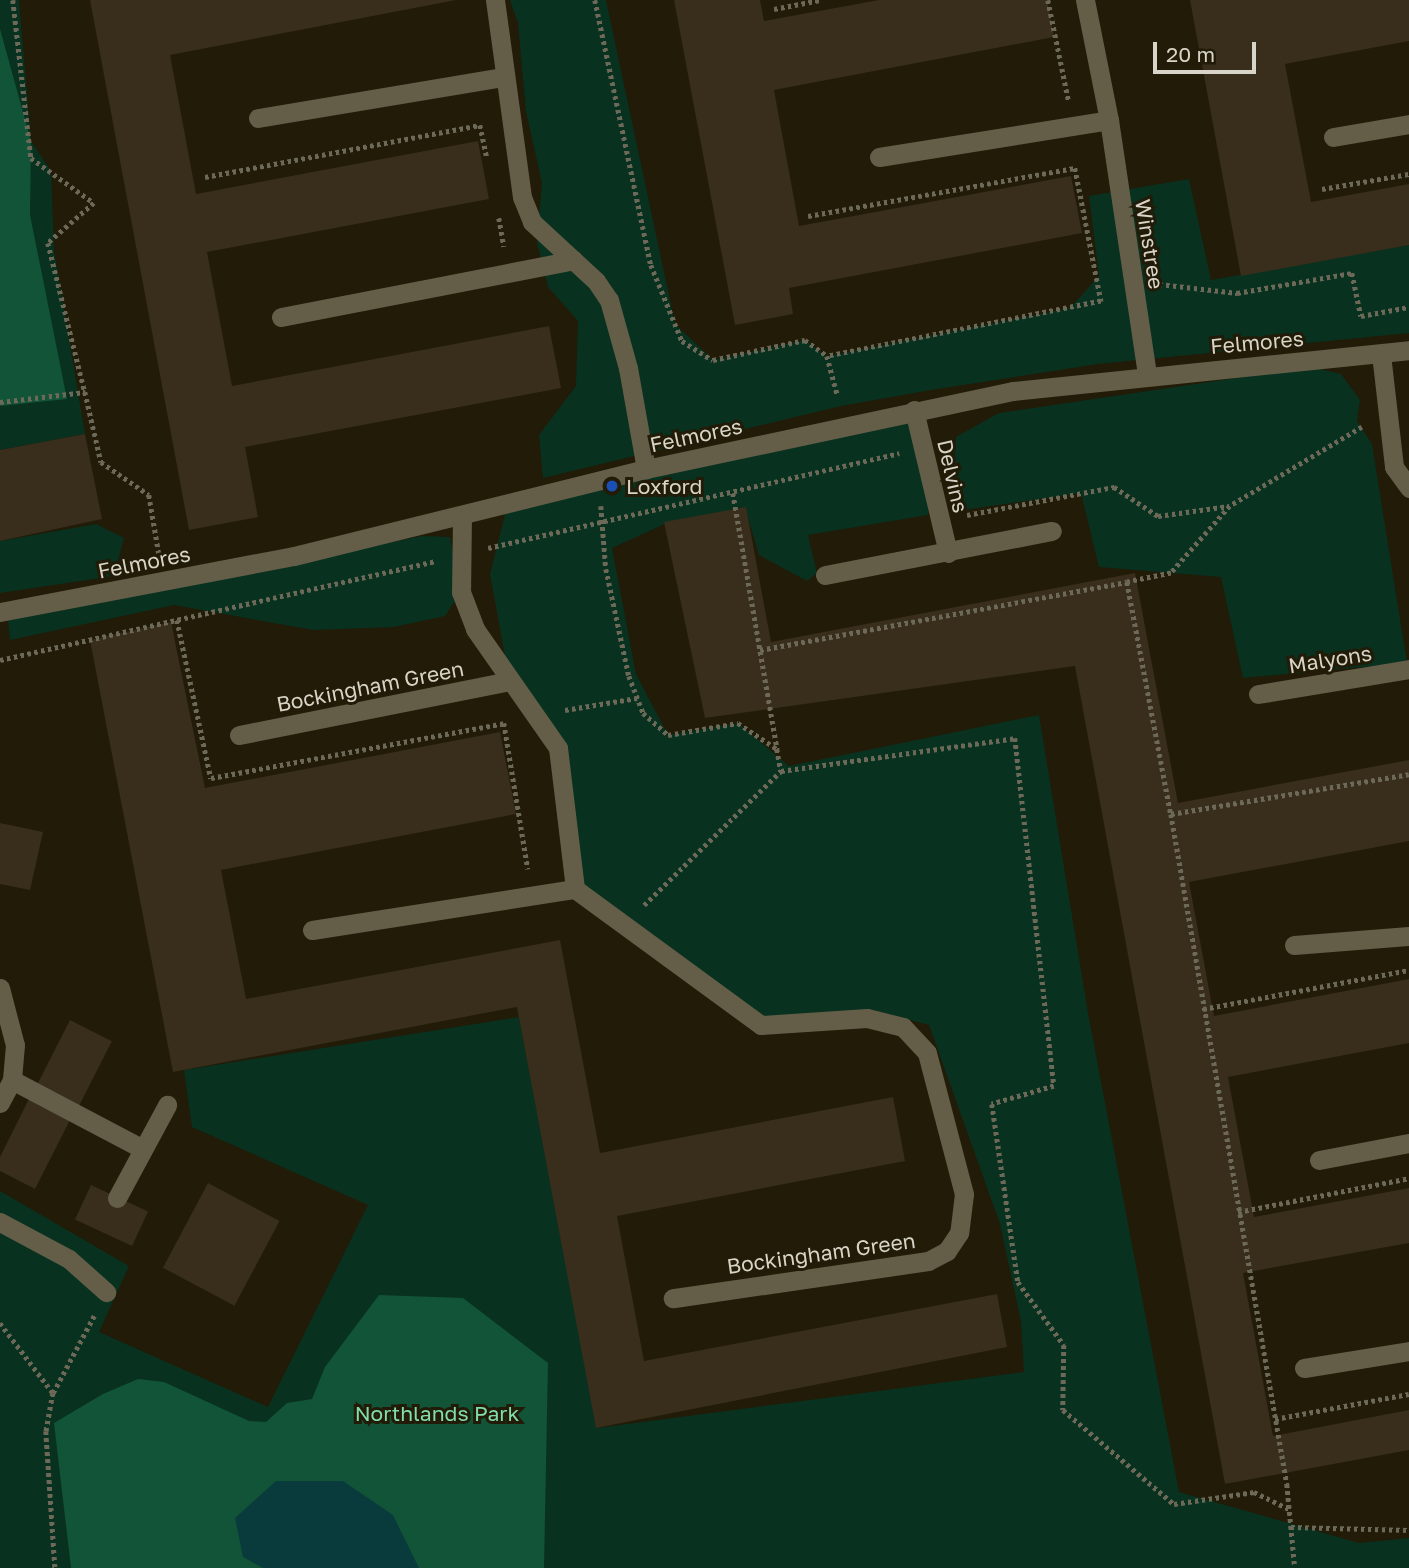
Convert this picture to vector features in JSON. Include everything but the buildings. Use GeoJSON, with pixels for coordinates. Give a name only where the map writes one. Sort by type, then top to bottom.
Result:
{"type":"FeatureCollection","features":[{"type":"Feature","properties":{"kind":"street"},"geometry":{"type":"LineString","coordinates":[[495,0],[522,197],[532,222],[596,281],[617,321],[646,469]]}},
{"type":"Feature","properties":{"kind":"street","name":"Winstree"},"geometry":{"type":"LineString","coordinates":[[1085,0],[1108,120],[1147,375]]}},
{"type":"Feature","properties":{"kind":"street"},"geometry":{"type":"LineString","coordinates":[[258,118],[504,77]]}},
{"type":"Feature","properties":{"kind":"street"},"geometry":{"type":"LineString","coordinates":[[879,157],[1108,120]]}},
{"type":"Feature","properties":{"kind":"street"},"geometry":{"type":"LineString","coordinates":[[1333,137],[1409,124]]}},
{"type":"Feature","properties":{"kind":"street"},"geometry":{"type":"LineString","coordinates":[[281,317],[573,260]]}},
{"type":"Feature","properties":{"kind":"street","name":"Felmores"},"geometry":{"type":"LineString","coordinates":[[0,612],[294,556],[646,469],[1013,391],[1147,375],[1409,350]]}},
{"type":"Feature","properties":{"kind":"street"},"geometry":{"type":"LineString","coordinates":[[1381,354],[1394,467],[1409,488]]}},
{"type":"Feature","properties":{"kind":"street","name":"Delvins"},"geometry":{"type":"LineString","coordinates":[[914,410],[947,553]]}},
{"type":"Feature","properties":{"kind":"street","name":"Bockingham Green"},"geometry":{"type":"LineString","coordinates":[[462,515],[461,592],[475,629],[558,748],[576,889],[761,1025],[867,1018],[903,1027],[915,1036],[928,1053],[964,1194],[959,1233],[947,1251],[928,1261],[673,1298]]}},
{"type":"Feature","properties":{"kind":"street"},"geometry":{"type":"LineString","coordinates":[[825,575],[1052,531]]}},
{"type":"Feature","properties":{"kind":"street","name":"Malyons"},"geometry":{"type":"LineString","coordinates":[[1258,694],[1409,669]]}},
{"type":"Feature","properties":{"kind":"street","name":"Bockingham Green"},"geometry":{"type":"LineString","coordinates":[[239,735],[510,681]]}},
{"type":"Feature","properties":{"kind":"street"},"geometry":{"type":"LineString","coordinates":[[312,930],[576,889]]}},
{"type":"Feature","properties":{"kind":"street"},"geometry":{"type":"LineString","coordinates":[[1294,945],[1409,936]]}},
{"type":"Feature","properties":{"kind":"street"},"geometry":{"type":"LineString","coordinates":[[0,988],[15,1045],[12,1080],[0,1103]]}},
{"type":"Feature","properties":{"kind":"street"},"geometry":{"type":"LineString","coordinates":[[12,1080],[143,1149]]}},
{"type":"Feature","properties":{"kind":"street"},"geometry":{"type":"LineString","coordinates":[[117,1198],[167,1105]]}},
{"type":"Feature","properties":{"kind":"street"},"geometry":{"type":"LineString","coordinates":[[1319,1160],[1409,1143]]}},
{"type":"Feature","properties":{"kind":"street"},"geometry":{"type":"LineString","coordinates":[[0,1222],[69,1259],[106,1292]]}},
{"type":"Feature","properties":{"kind":"street"},"geometry":{"type":"LineString","coordinates":[[1304,1368],[1409,1350]]}},
{"type":"Feature","properties":{"kind":"path"},"geometry":{"type":"LineString","coordinates":[[13,0],[31,158],[94,203],[48,243],[101,462],[149,495],[161,564]]}},
{"type":"Feature","properties":{"kind":"path"},"geometry":{"type":"LineString","coordinates":[[595,0],[651,265],[682,341],[713,360],[805,340],[827,356],[836,394]]}},
{"type":"Feature","properties":{"kind":"path"},"geometry":{"type":"LineString","coordinates":[[774,9],[820,0]]}},
{"type":"Feature","properties":{"kind":"path"},"geometry":{"type":"LineString","coordinates":[[1048,0],[1074,125]]}},
{"type":"Feature","properties":{"kind":"path"},"geometry":{"type":"LineString","coordinates":[[205,177],[480,125],[488,165]]}},
{"type":"Feature","properties":{"kind":"path"},"geometry":{"type":"LineString","coordinates":[[807,216],[1075,168],[1101,301],[827,356]]}},
{"type":"Feature","properties":{"kind":"path"},"geometry":{"type":"LineString","coordinates":[[1322,190],[1409,174]]}},
{"type":"Feature","properties":{"kind":"path"},"geometry":{"type":"LineString","coordinates":[[496,205],[509,272]]}},
{"type":"Feature","properties":{"kind":"path"},"geometry":{"type":"LineString","coordinates":[[1133,284],[1237,293],[1352,273],[1360,316],[1409,307]]}},
{"type":"Feature","properties":{"kind":"path"},"geometry":{"type":"LineString","coordinates":[[0,402],[85,392]]}},
{"type":"Feature","properties":{"kind":"path"},"geometry":{"type":"LineString","coordinates":[[760,650],[1171,573],[1230,506],[1366,425]]}},
{"type":"Feature","properties":{"kind":"path"},"geometry":{"type":"LineString","coordinates":[[0,660],[604,523],[909,450]]}},
{"type":"Feature","properties":{"kind":"path"},"geometry":{"type":"LineString","coordinates":[[597,481],[604,523],[606,569],[643,713],[668,735],[738,723],[777,749]]}},
{"type":"Feature","properties":{"kind":"path"},"geometry":{"type":"LineString","coordinates":[[960,516],[1114,487],[1157,516],[1230,506]]}},
{"type":"Feature","properties":{"kind":"path"},"geometry":{"type":"LineString","coordinates":[[733,493],[781,771]]}},
{"type":"Feature","properties":{"kind":"path"},"geometry":{"type":"LineString","coordinates":[[1127,582],[1171,814],[1291,1510],[1295,1568]]}},
{"type":"Feature","properties":{"kind":"path"},"geometry":{"type":"LineString","coordinates":[[177,620],[211,778],[504,723],[533,896]]}},
{"type":"Feature","properties":{"kind":"path"},"geometry":{"type":"LineString","coordinates":[[535,716],[637,698]]}},
{"type":"Feature","properties":{"kind":"path"},"geometry":{"type":"LineString","coordinates":[[624,925],[781,771],[1015,737],[1054,1086],[992,1104],[1018,1282],[1064,1345],[1063,1410],[1174,1504],[1254,1492],[1291,1510]]}},
{"type":"Feature","properties":{"kind":"path"},"geometry":{"type":"LineString","coordinates":[[1171,814],[1409,774]]}},
{"type":"Feature","properties":{"kind":"path"},"geometry":{"type":"LineString","coordinates":[[1203,1009],[1409,970]]}},
{"type":"Feature","properties":{"kind":"path"},"geometry":{"type":"LineString","coordinates":[[1238,1212],[1409,1178]]}},
{"type":"Feature","properties":{"kind":"path"},"geometry":{"type":"LineString","coordinates":[[55,1568],[47,1431],[53,1393],[106,1292]]}},
{"type":"Feature","properties":{"kind":"path"},"geometry":{"type":"LineString","coordinates":[[0,1323],[53,1393]]}},
{"type":"Feature","properties":{"kind":"path"},"geometry":{"type":"LineString","coordinates":[[1275,1419],[1409,1394]]}},
{"type":"Feature","properties":{"kind":"path"},"geometry":{"type":"LineString","coordinates":[[1291,1527],[1409,1530]]}},
{"type":"Feature","properties":{"kind":"green space"},"geometry":{"type":"Polygon","coordinates":[[[0,0],[19,0],[31,141],[51,171],[54,250],[85,434],[0,450],[0,0]]]}},
{"type":"Feature","properties":{"kind":"green space"},"geometry":{"type":"Polygon","coordinates":[[[510,0],[606,0],[675,324],[713,360],[805,340],[827,356],[1070,308],[1099,276],[1089,196],[1189,179],[1211,280],[1409,245],[1409,333],[1098,364],[931,390],[841,406],[543,478],[539,435],[576,386],[578,321],[548,287],[537,243],[542,183],[526,111],[518,23],[510,0]]]}},
{"type":"Feature","properties":{"kind":"green space"},"geometry":{"type":"Polygon","coordinates":[[[0,29],[31,141],[30,215],[67,399],[0,406],[0,29]]]}},
{"type":"Feature","properties":{"kind":"green space"},"geometry":{"type":"Polygon","coordinates":[[[1311,367],[1341,374],[1360,400],[1357,421],[1372,444],[1407,663],[1243,678],[1221,577],[1099,567],[1081,493],[963,510],[953,476],[956,437],[999,413],[1311,367]]]}},
{"type":"Feature","properties":{"kind":"green space","name":"Northlands Park"},"geometry":{"type":"Polygon","coordinates":[[[908,418],[930,501],[928,515],[808,535],[817,573],[807,581],[759,555],[745,508],[669,522],[612,548],[636,674],[668,735],[738,723],[789,766],[1039,715],[1088,1013],[1179,1492],[1359,1543],[1409,1538],[1409,1568],[0,1568],[0,1191],[129,1266],[99,1332],[268,1407],[368,1205],[192,1127],[184,1070],[519,1017],[597,1428],[1024,1372],[1021,1321],[1000,1224],[929,1025],[868,1009],[761,1025],[575,889],[558,739],[507,667],[490,574],[506,511],[908,418]]]}},
{"type":"Feature","properties":{"kind":"green space"},"geometry":{"type":"Polygon","coordinates":[[[96,524],[124,538],[114,576],[0,593],[0,541],[96,524]]]}},
{"type":"Feature","properties":{"kind":"green space"},"geometry":{"type":"Polygon","coordinates":[[[422,536],[450,537],[461,592],[445,616],[394,627],[313,630],[174,605],[10,640],[8,620],[422,536]]]}},
{"type":"Feature","properties":{"kind":"green space","name":"Northlands Park"},"geometry":{"type":"Polygon","coordinates":[[[379,1295],[463,1298],[548,1363],[544,1568],[71,1568],[54,1423],[103,1394],[138,1379],[164,1382],[249,1421],[266,1422],[287,1403],[312,1399],[325,1367],[379,1295]]]}},
{"type":"Feature","properties":{"kind":"water"},"geometry":{"type":"Polygon","coordinates":[[[276,1481],[343,1481],[393,1515],[419,1568],[263,1568],[243,1557],[235,1518],[276,1481]]]}},
{"type":"Feature","properties":{"kind":"place","name":"Loxford"},"geometry":{"type":"Point","coordinates":[612,486]}}]}
